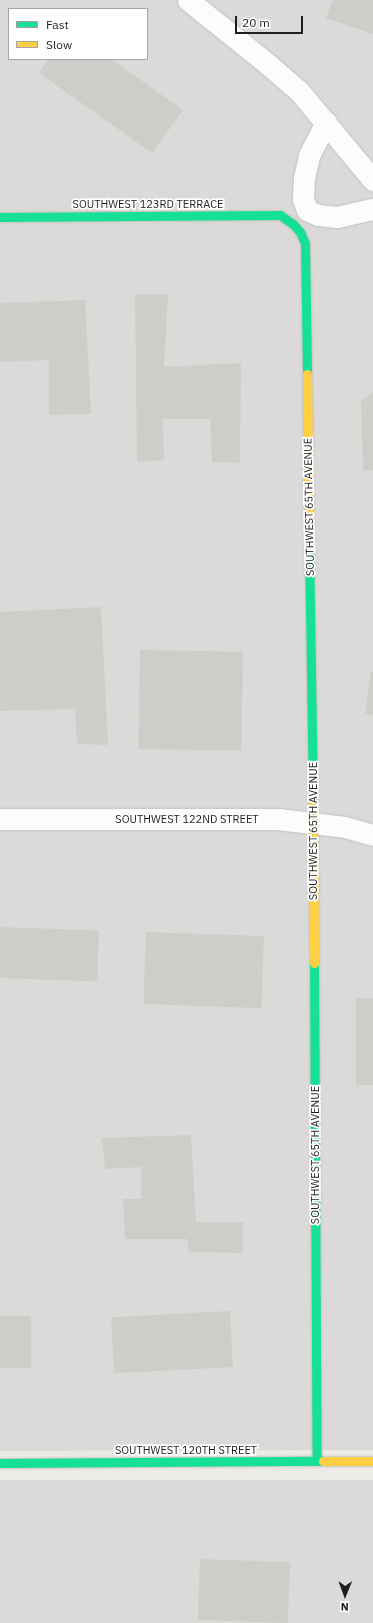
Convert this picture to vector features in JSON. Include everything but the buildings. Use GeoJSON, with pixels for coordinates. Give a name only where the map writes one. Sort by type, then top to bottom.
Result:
{"type":"FeatureCollection","features":[{"type":"Feature","properties":{"kind":"street"},"geometry":{"type":"LineString","coordinates":[[188,0],[299,91],[373,180]]}},
{"type":"Feature","properties":{"kind":"street","name":"SOUTHWEST 65TH AVENUE"},"geometry":{"type":"LineString","coordinates":[[317,1462],[313,823],[306,257],[305,244],[300,232],[300,217],[304,178],[310,156],[326,122]]}},
{"type":"Feature","properties":{"kind":"street"},"geometry":{"type":"LineString","coordinates":[[300,217],[318,215],[337,216],[373,209]]}},
{"type":"Feature","properties":{"kind":"street","name":"SOUTHWEST 123RD TERRACE"},"geometry":{"type":"LineString","coordinates":[[0,217],[280,215],[300,217]]}},
{"type":"Feature","properties":{"kind":"street","name":"SOUTHWEST 122ND STREET"},"geometry":{"type":"LineString","coordinates":[[0,819],[278,819],[345,828],[373,835]]}},
{"type":"Feature","properties":{"kind":"street","name":"SOUTHWEST 120TH STREET"},"geometry":{"type":"LineString","coordinates":[[0,1463],[373,1461]]}},
{"type":"Feature","properties":{"kind":"shaded area"},"geometry":{"type":"Polygon","coordinates":[[[0,0],[373,0],[373,1450],[0,1451],[0,0]]]}},
{"type":"Feature","properties":{"kind":"shaded area"},"geometry":{"type":"Polygon","coordinates":[[[0,1480],[373,1480],[373,1623],[0,1623],[0,1480]]]}},
{"type":"Feature","properties":{"kind":"traffic: fast"},"geometry":{"type":"LineString","coordinates":[[0,217],[280,215],[293,224],[300,232],[305,243],[307,374]]}},
{"type":"Feature","properties":{"kind":"traffic: fast"},"geometry":{"type":"LineString","coordinates":[[309,544],[313,801]]}},
{"type":"Feature","properties":{"kind":"traffic: fast"},"geometry":{"type":"LineString","coordinates":[[314,963],[317,1461]]}},
{"type":"Feature","properties":{"kind":"traffic: fast"},"geometry":{"type":"LineString","coordinates":[[0,1463],[323,1461]]}},
{"type":"Feature","properties":{"kind":"traffic: slow"},"geometry":{"type":"LineString","coordinates":[[307,374],[309,544]]}},
{"type":"Feature","properties":{"kind":"traffic: slow"},"geometry":{"type":"LineString","coordinates":[[313,801],[314,963]]}},
{"type":"Feature","properties":{"kind":"traffic: slow"},"geometry":{"type":"LineString","coordinates":[[323,1461],[373,1461]]}}]}
